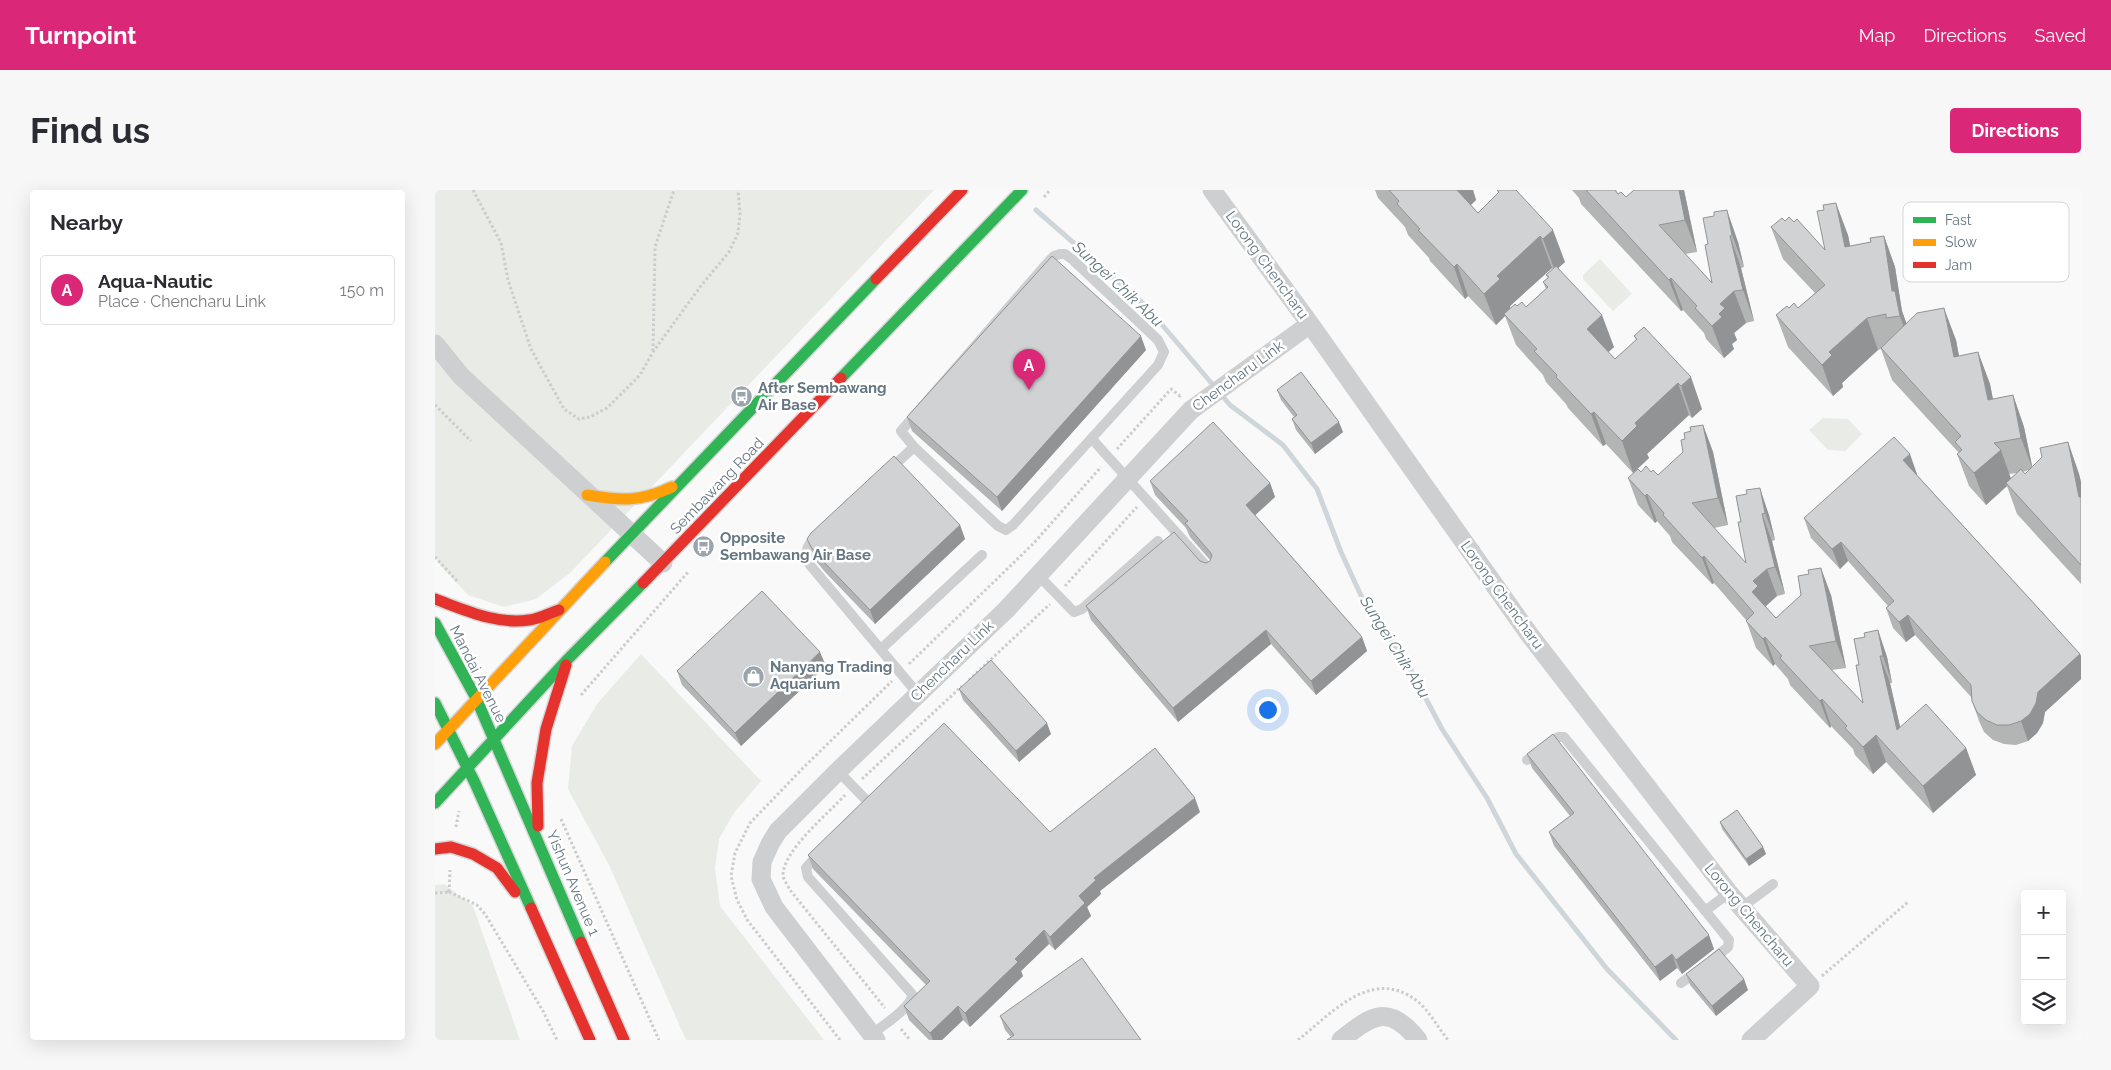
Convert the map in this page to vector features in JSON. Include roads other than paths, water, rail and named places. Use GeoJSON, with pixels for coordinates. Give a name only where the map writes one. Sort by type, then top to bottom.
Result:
{"type":"FeatureCollection","features":[{"type":"Feature","properties":{"kind":"main road","name":"Sembawang Road"},"geometry":{"type":"LineString","coordinates":[[435,744],[631,534],[963,190]]}},
{"type":"Feature","properties":{"kind":"main road","name":"Sembawang Road"},"geometry":{"type":"LineString","coordinates":[[435,804],[568,659],[1022,190]]}},
{"type":"Feature","properties":{"kind":"main road"},"geometry":{"type":"LineString","coordinates":[[587,495],[627,502],[650,498],[679,484]]}},
{"type":"Feature","properties":{"kind":"main road"},"geometry":{"type":"LineString","coordinates":[[435,598],[473,613],[507,621],[531,620],[563,608]]}},
{"type":"Feature","properties":{"kind":"main road","name":"Mandai Avenue"},"geometry":{"type":"LineString","coordinates":[[435,623],[476,698],[494,738]]}},
{"type":"Feature","properties":{"kind":"main road"},"geometry":{"type":"LineString","coordinates":[[539,842],[537,782],[546,729],[568,659]]}},
{"type":"Feature","properties":{"kind":"main road"},"geometry":{"type":"LineString","coordinates":[[435,703],[468,768],[590,1040]]}},
{"type":"Feature","properties":{"kind":"main road","name":"Yishun Avenue 1"},"geometry":{"type":"LineString","coordinates":[[494,738],[624,1040]]}},
{"type":"Feature","properties":{"kind":"main road"},"geometry":{"type":"LineString","coordinates":[[435,849],[451,848],[473,854],[497,868],[536,919]]}},
{"type":"Feature","properties":{"kind":"street","name":"Lorong Chencharu"},"geometry":{"type":"LineString","coordinates":[[1212,190],[1310,324],[1529,634],[1729,893],[1810,986],[1751,1040]]}},
{"type":"Feature","properties":{"kind":"street","name":"Chencharu Link"},"geometry":{"type":"LineString","coordinates":[[874,1037],[774,907],[761,879],[762,862],[778,831],[838,770],[1005,610],[1199,403],[1310,324]]}},
{"type":"Feature","properties":{"kind":"street"},"geometry":{"type":"LineString","coordinates":[[435,344],[461,376],[587,495],[663,563]]}},
{"type":"Feature","properties":{"kind":"street"},"geometry":{"type":"LineString","coordinates":[[1341,1040],[1364,1022],[1375,1017],[1388,1017],[1399,1022],[1418,1040]]}},
{"type":"Feature","properties":{"kind":"lane"},"geometry":{"type":"LineString","coordinates":[[1065,254],[1073,260],[1158,340],[1164,352],[1158,365],[1007,530],[999,526],[914,447],[901,433],[903,426],[1054,256],[1065,254]]}},
{"type":"Feature","properties":{"kind":"lane"},"geometry":{"type":"LineString","coordinates":[[1092,439],[1210,570]]}},
{"type":"Feature","properties":{"kind":"lane"},"geometry":{"type":"LineString","coordinates":[[879,479],[914,447]]}},
{"type":"Feature","properties":{"kind":"lane"},"geometry":{"type":"LineString","coordinates":[[823,530],[806,548],[807,560],[918,694]]}},
{"type":"Feature","properties":{"kind":"lane"},"geometry":{"type":"LineString","coordinates":[[1038,575],[1075,612],[1083,610],[1158,541]]}},
{"type":"Feature","properties":{"kind":"lane"},"geometry":{"type":"LineString","coordinates":[[881,649],[982,555]]}},
{"type":"Feature","properties":{"kind":"lane"},"geometry":{"type":"LineString","coordinates":[[1527,760],[1558,737],[1564,737],[1730,943],[1728,947],[1681,983]]}},
{"type":"Feature","properties":{"kind":"lane"},"geometry":{"type":"LineString","coordinates":[[838,770],[869,803]]}},
{"type":"Feature","properties":{"kind":"lane"},"geometry":{"type":"LineString","coordinates":[[830,842],[806,868],[808,877],[912,994],[911,1002],[874,1037]]}},
{"type":"Feature","properties":{"kind":"lane"},"geometry":{"type":"LineString","coordinates":[[1741,908],[1773,884]]}},
{"type":"Feature","properties":{"kind":"lane"},"geometry":{"type":"LineString","coordinates":[[1705,911],[1729,893]]}},
{"type":"Feature","properties":{"kind":"waterway","name":"Sungei Chik Abu"},"geometry":{"type":"LineString","coordinates":[[1036,210],[1147,307],[1230,405],[1283,445],[1317,489],[1341,552],[1364,602],[1407,663],[1442,729],[1487,798],[1516,854],[1607,969],[1676,1040]]}},
{"type":"Feature","properties":{"kind":"place","name":"Aqua-Nautic"},"geometry":{"type":"Point","coordinates":[1029,390]}},
{"type":"Feature","properties":{"kind":"place","name":"After Sembawang Air Base"},"geometry":{"type":"Point","coordinates":[742,397]}},
{"type":"Feature","properties":{"kind":"place","name":"Opposite Sembawang Air Base"},"geometry":{"type":"Point","coordinates":[704,547]}},
{"type":"Feature","properties":{"kind":"place","name":"Nanyang Trading Aquarium"},"geometry":{"type":"Point","coordinates":[754,676]}}]}
